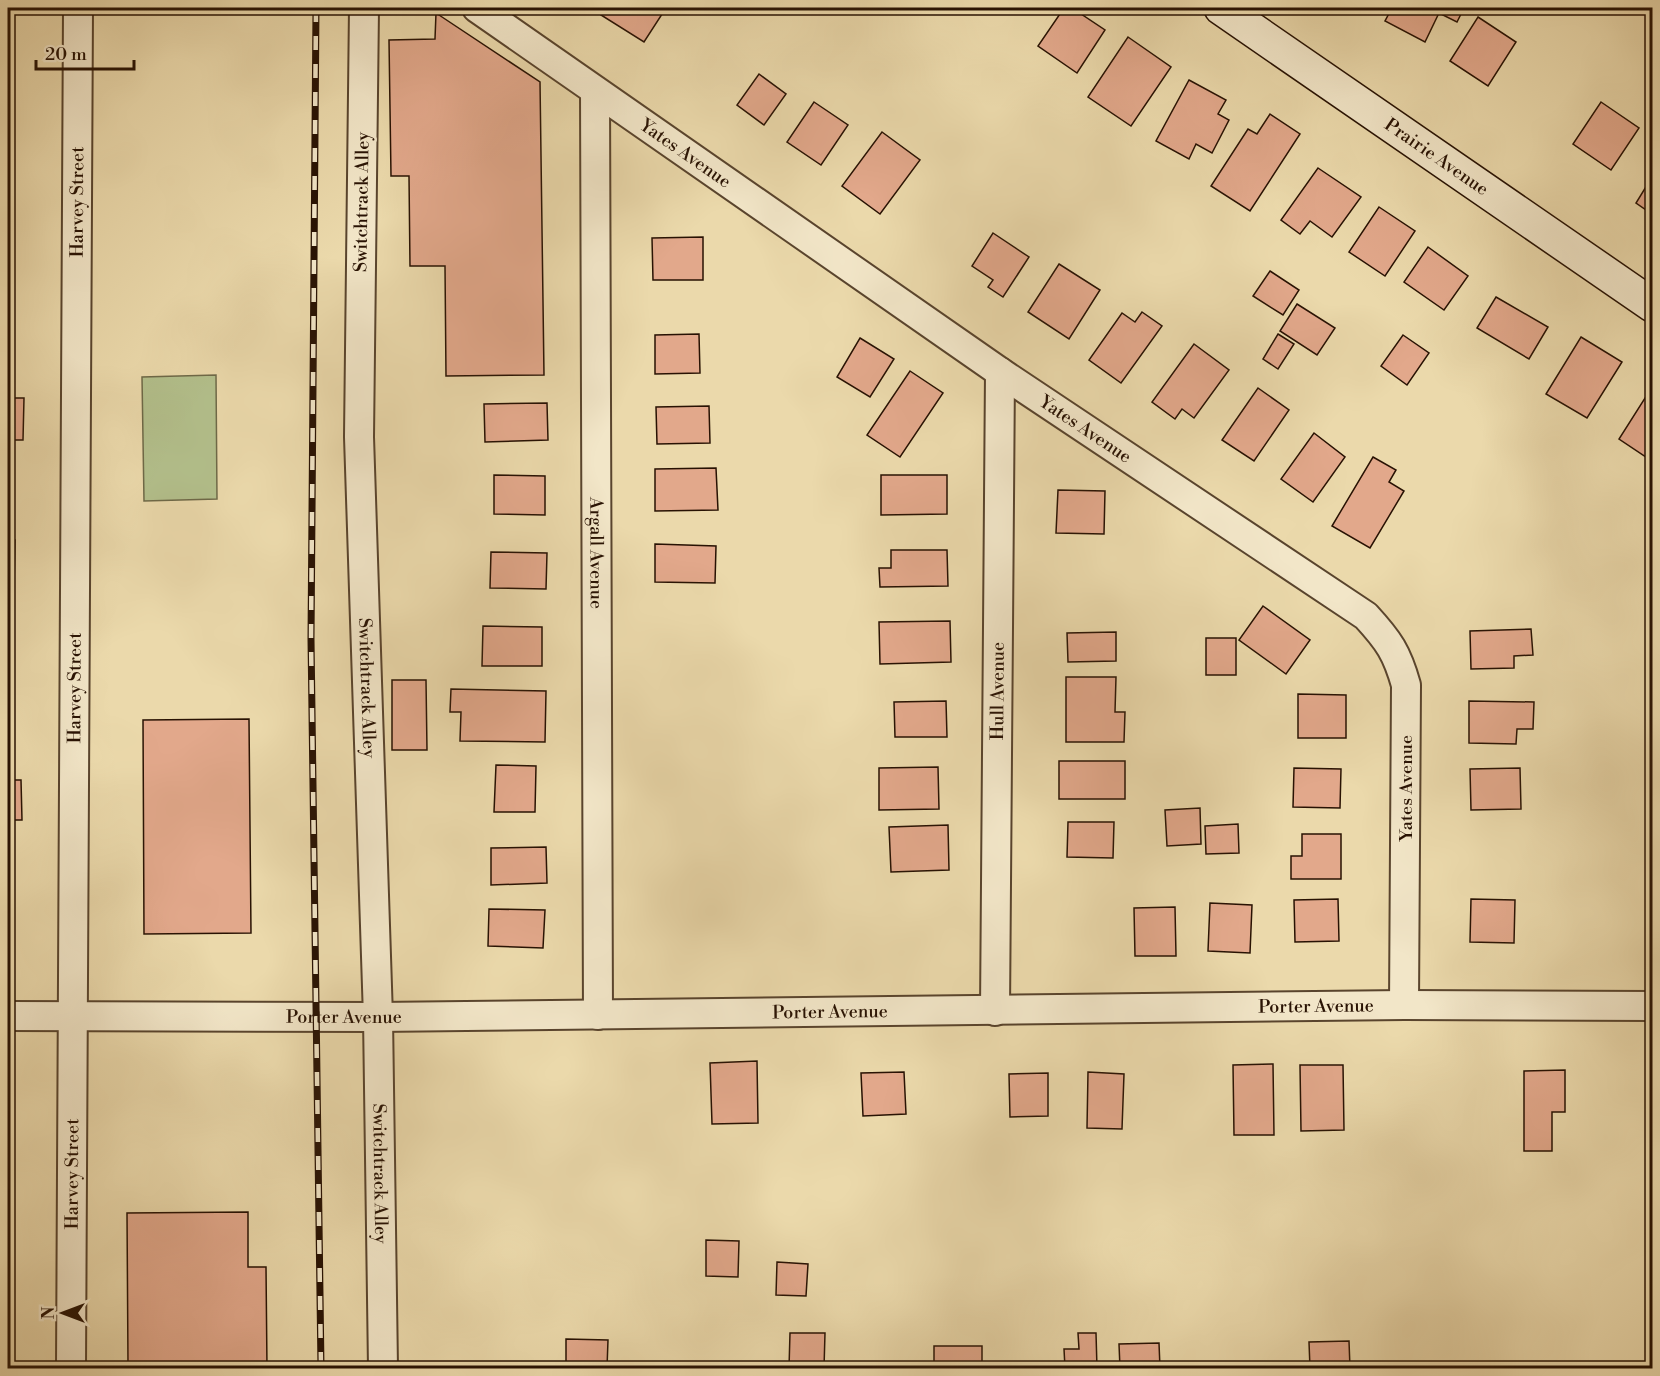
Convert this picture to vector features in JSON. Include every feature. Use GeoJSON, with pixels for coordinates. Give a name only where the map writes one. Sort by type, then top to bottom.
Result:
{"type":"FeatureCollection","features":[{"type":"Feature","properties":{"kind":"main road","name":"Prairie Avenue"},"geometry":{"type":"LineString","coordinates":[[1221,8],[1653,305]]}},
{"type":"Feature","properties":{"kind":"street","name":"Harvey Street"},"geometry":{"type":"LineString","coordinates":[[71,1368],[78,8]]}},
{"type":"Feature","properties":{"kind":"street","name":"Switchtrack Alley"},"geometry":{"type":"LineString","coordinates":[[364,8],[359,437],[378,1017],[383,1368]]}},
{"type":"Feature","properties":{"kind":"street","name":"Yates Avenue"},"geometry":{"type":"LineString","coordinates":[[477,8],[1000,372],[1366,616],[1399,659],[1406,685],[1404,1005]]}},
{"type":"Feature","properties":{"kind":"street","name":"Argall Avenue"},"geometry":{"type":"LineString","coordinates":[[595,91],[598,1015]]}},
{"type":"Feature","properties":{"kind":"street","name":"Hull Avenue"},"geometry":{"type":"LineString","coordinates":[[995,1011],[1000,372]]}},
{"type":"Feature","properties":{"kind":"street","name":"Porter Avenue"},"geometry":{"type":"LineString","coordinates":[[8,1016],[378,1017],[1404,1005],[1653,1006]]}},
{"type":"Feature","properties":{"kind":"green space"},"geometry":{"type":"Polygon","coordinates":[[[216,375],[217,499],[144,501],[142,377],[216,375]]]}},
{"type":"Feature","properties":{"kind":"building"},"geometry":{"type":"Polygon","coordinates":[[[606,8],[666,8],[644,42],[601,15],[606,8]]]}},
{"type":"Feature","properties":{"kind":"building"},"geometry":{"type":"Polygon","coordinates":[[[1064,8],[1072,8],[1105,30],[1077,73],[1038,46],[1064,8]]]}},
{"type":"Feature","properties":{"kind":"building"},"geometry":{"type":"Polygon","coordinates":[[[1392,8],[1464,8],[1457,22],[1439,13],[1425,42],[1385,21],[1392,8]]]}},
{"type":"Feature","properties":{"kind":"building"},"geometry":{"type":"Polygon","coordinates":[[[436,13],[540,82],[544,375],[446,376],[445,266],[410,266],[409,176],[391,176],[389,40],[435,39],[436,13]]]}},
{"type":"Feature","properties":{"kind":"building"},"geometry":{"type":"Polygon","coordinates":[[[1478,17],[1516,42],[1488,86],[1450,61],[1478,17]]]}},
{"type":"Feature","properties":{"kind":"building"},"geometry":{"type":"Polygon","coordinates":[[[8,22],[11,22],[10,62],[8,62],[8,22]]]}},
{"type":"Feature","properties":{"kind":"building"},"geometry":{"type":"Polygon","coordinates":[[[1128,37],[1171,67],[1131,126],[1088,97],[1128,37]]]}},
{"type":"Feature","properties":{"kind":"building"},"geometry":{"type":"Polygon","coordinates":[[[759,74],[786,94],[764,125],[737,105],[759,74]]]}},
{"type":"Feature","properties":{"kind":"building"},"geometry":{"type":"Polygon","coordinates":[[[1189,80],[1226,100],[1218,114],[1229,120],[1212,153],[1196,144],[1189,159],[1156,141],[1189,80]]]}},
{"type":"Feature","properties":{"kind":"building"},"geometry":{"type":"Polygon","coordinates":[[[814,102],[848,125],[821,165],[787,142],[814,102]]]}},
{"type":"Feature","properties":{"kind":"building"},"geometry":{"type":"Polygon","coordinates":[[[1601,102],[1639,128],[1611,170],[1573,144],[1601,102]]]}},
{"type":"Feature","properties":{"kind":"building"},"geometry":{"type":"Polygon","coordinates":[[[8,108],[11,108],[10,150],[8,150],[8,108]]]}},
{"type":"Feature","properties":{"kind":"building"},"geometry":{"type":"Polygon","coordinates":[[[1270,114],[1300,134],[1250,211],[1211,186],[1248,129],[1257,134],[1270,114]]]}},
{"type":"Feature","properties":{"kind":"building"},"geometry":{"type":"Polygon","coordinates":[[[882,132],[920,160],[880,214],[842,186],[882,132]]]}},
{"type":"Feature","properties":{"kind":"building"},"geometry":{"type":"Polygon","coordinates":[[[1318,168],[1361,197],[1332,237],[1310,221],[1300,234],[1281,220],[1318,168]]]}},
{"type":"Feature","properties":{"kind":"building"},"geometry":{"type":"Polygon","coordinates":[[[8,170],[12,170],[11,209],[8,208],[8,170]]]}},
{"type":"Feature","properties":{"kind":"building"},"geometry":{"type":"Polygon","coordinates":[[[1652,177],[1652,214],[1636,203],[1652,177]]]}},
{"type":"Feature","properties":{"kind":"building"},"geometry":{"type":"Polygon","coordinates":[[[1379,207],[1415,231],[1385,276],[1349,252],[1379,207]]]}},
{"type":"Feature","properties":{"kind":"building"},"geometry":{"type":"Polygon","coordinates":[[[993,233],[1029,257],[1003,297],[988,287],[993,280],[972,266],[993,233]]]}},
{"type":"Feature","properties":{"kind":"building"},"geometry":{"type":"Polygon","coordinates":[[[703,237],[703,280],[653,280],[652,238],[703,237]]]}},
{"type":"Feature","properties":{"kind":"building"},"geometry":{"type":"Polygon","coordinates":[[[1428,247],[1468,276],[1444,310],[1404,282],[1428,247]]]}},
{"type":"Feature","properties":{"kind":"building"},"geometry":{"type":"Polygon","coordinates":[[[8,256],[11,256],[9,297],[8,297],[8,256]]]}},
{"type":"Feature","properties":{"kind":"building"},"geometry":{"type":"Polygon","coordinates":[[[1059,264],[1100,290],[1069,339],[1028,312],[1059,264]]]}},
{"type":"Feature","properties":{"kind":"building"},"geometry":{"type":"Polygon","coordinates":[[[1270,271],[1299,290],[1283,315],[1253,296],[1270,271]]]}},
{"type":"Feature","properties":{"kind":"building"},"geometry":{"type":"Polygon","coordinates":[[[1496,297],[1548,327],[1529,359],[1477,328],[1496,297]]]}},
{"type":"Feature","properties":{"kind":"building"},"geometry":{"type":"Polygon","coordinates":[[[1297,304],[1335,328],[1317,355],[1280,331],[1297,304]]]}},
{"type":"Feature","properties":{"kind":"building"},"geometry":{"type":"Polygon","coordinates":[[[1142,312],[1162,326],[1121,383],[1089,360],[1122,313],[1135,322],[1142,312]]]}},
{"type":"Feature","properties":{"kind":"building"},"geometry":{"type":"Polygon","coordinates":[[[699,334],[700,373],[655,374],[655,335],[699,334]]]}},
{"type":"Feature","properties":{"kind":"building"},"geometry":{"type":"Polygon","coordinates":[[[1278,334],[1294,344],[1278,369],[1263,359],[1278,334]]]}},
{"type":"Feature","properties":{"kind":"building"},"geometry":{"type":"Polygon","coordinates":[[[1403,335],[1429,353],[1407,385],[1381,366],[1403,335]]]}},
{"type":"Feature","properties":{"kind":"building"},"geometry":{"type":"Polygon","coordinates":[[[1581,337],[1622,362],[1587,418],[1546,394],[1581,337]]]}},
{"type":"Feature","properties":{"kind":"building"},"geometry":{"type":"Polygon","coordinates":[[[860,338],[894,359],[870,397],[837,377],[860,338]]]}},
{"type":"Feature","properties":{"kind":"building"},"geometry":{"type":"Polygon","coordinates":[[[1194,344],[1229,370],[1194,418],[1182,409],[1175,419],[1152,402],[1194,344]]]}},
{"type":"Feature","properties":{"kind":"building"},"geometry":{"type":"Polygon","coordinates":[[[910,371],[943,393],[900,457],[867,435],[910,371]]]}},
{"type":"Feature","properties":{"kind":"building"},"geometry":{"type":"Polygon","coordinates":[[[1652,387],[1652,461],[1619,439],[1652,387]]]}},
{"type":"Feature","properties":{"kind":"building"},"geometry":{"type":"Polygon","coordinates":[[[1258,388],[1289,410],[1254,461],[1222,440],[1258,388]]]}},
{"type":"Feature","properties":{"kind":"building"},"geometry":{"type":"Polygon","coordinates":[[[8,398],[24,398],[23,440],[8,440],[8,398]]]}},
{"type":"Feature","properties":{"kind":"building"},"geometry":{"type":"Polygon","coordinates":[[[547,403],[548,440],[485,442],[484,404],[547,403]]]}},
{"type":"Feature","properties":{"kind":"building"},"geometry":{"type":"Polygon","coordinates":[[[709,406],[710,443],[657,444],[656,407],[709,406]]]}},
{"type":"Feature","properties":{"kind":"building"},"geometry":{"type":"Polygon","coordinates":[[[1314,433],[1345,457],[1313,502],[1281,479],[1314,433]]]}},
{"type":"Feature","properties":{"kind":"building"},"geometry":{"type":"Polygon","coordinates":[[[1373,457],[1396,470],[1389,482],[1404,491],[1370,548],[1332,526],[1373,457]]]}},
{"type":"Feature","properties":{"kind":"building"},"geometry":{"type":"Polygon","coordinates":[[[716,468],[718,510],[655,511],[655,469],[716,468]]]}},
{"type":"Feature","properties":{"kind":"building"},"geometry":{"type":"Polygon","coordinates":[[[494,475],[545,476],[545,515],[494,514],[494,475]]]}},
{"type":"Feature","properties":{"kind":"building"},"geometry":{"type":"Polygon","coordinates":[[[881,475],[947,475],[947,514],[881,515],[881,475]]]}},
{"type":"Feature","properties":{"kind":"building"},"geometry":{"type":"Polygon","coordinates":[[[1058,490],[1105,491],[1104,534],[1056,533],[1058,490]]]}},
{"type":"Feature","properties":{"kind":"building"},"geometry":{"type":"Polygon","coordinates":[[[8,540],[15,540],[14,587],[8,587],[8,540]]]}},
{"type":"Feature","properties":{"kind":"building"},"geometry":{"type":"Polygon","coordinates":[[[655,544],[716,546],[715,583],[655,582],[655,544]]]}},
{"type":"Feature","properties":{"kind":"building"},"geometry":{"type":"Polygon","coordinates":[[[891,550],[947,550],[948,586],[880,587],[879,568],[891,568],[891,550]]]}},
{"type":"Feature","properties":{"kind":"building"},"geometry":{"type":"Polygon","coordinates":[[[491,552],[547,553],[546,589],[490,588],[491,552]]]}},
{"type":"Feature","properties":{"kind":"building"},"geometry":{"type":"Polygon","coordinates":[[[1263,606],[1310,640],[1286,674],[1239,640],[1263,606]]]}},
{"type":"Feature","properties":{"kind":"building"},"geometry":{"type":"Polygon","coordinates":[[[950,621],[951,662],[880,664],[879,622],[950,621]]]}},
{"type":"Feature","properties":{"kind":"building"},"geometry":{"type":"Polygon","coordinates":[[[8,624],[13,624],[12,667],[8,667],[8,624]]]}},
{"type":"Feature","properties":{"kind":"building"},"geometry":{"type":"Polygon","coordinates":[[[483,626],[542,627],[542,666],[482,666],[483,626]]]}},
{"type":"Feature","properties":{"kind":"building"},"geometry":{"type":"Polygon","coordinates":[[[1531,629],[1533,655],[1514,656],[1514,668],[1471,669],[1470,631],[1531,629]]]}},
{"type":"Feature","properties":{"kind":"building"},"geometry":{"type":"Polygon","coordinates":[[[1116,632],[1116,661],[1068,662],[1067,633],[1116,632]]]}},
{"type":"Feature","properties":{"kind":"building"},"geometry":{"type":"Polygon","coordinates":[[[1206,638],[1236,638],[1236,675],[1206,675],[1206,638]]]}},
{"type":"Feature","properties":{"kind":"building"},"geometry":{"type":"Polygon","coordinates":[[[1066,677],[1116,677],[1115,712],[1125,712],[1124,742],[1066,742],[1066,677]]]}},
{"type":"Feature","properties":{"kind":"building"},"geometry":{"type":"Polygon","coordinates":[[[392,680],[426,680],[427,750],[392,750],[392,680]]]}},
{"type":"Feature","properties":{"kind":"building"},"geometry":{"type":"Polygon","coordinates":[[[451,689],[546,691],[545,742],[460,741],[461,712],[450,712],[451,689]]]}},
{"type":"Feature","properties":{"kind":"building"},"geometry":{"type":"Polygon","coordinates":[[[1298,694],[1346,695],[1346,738],[1298,738],[1298,694]]]}},
{"type":"Feature","properties":{"kind":"building"},"geometry":{"type":"Polygon","coordinates":[[[8,698],[11,698],[10,737],[8,737],[8,698]]]}},
{"type":"Feature","properties":{"kind":"building"},"geometry":{"type":"Polygon","coordinates":[[[946,701],[947,737],[895,737],[894,702],[946,701]]]}},
{"type":"Feature","properties":{"kind":"building"},"geometry":{"type":"Polygon","coordinates":[[[1469,701],[1534,702],[1533,729],[1517,729],[1516,744],[1469,743],[1469,701]]]}},
{"type":"Feature","properties":{"kind":"building"},"geometry":{"type":"Polygon","coordinates":[[[249,719],[251,933],[144,934],[143,720],[249,719]]]}},
{"type":"Feature","properties":{"kind":"building"},"geometry":{"type":"Polygon","coordinates":[[[1059,761],[1125,761],[1125,799],[1059,799],[1059,761]]]}},
{"type":"Feature","properties":{"kind":"building"},"geometry":{"type":"Polygon","coordinates":[[[496,765],[536,766],[535,812],[494,812],[496,765]]]}},
{"type":"Feature","properties":{"kind":"building"},"geometry":{"type":"Polygon","coordinates":[[[938,767],[939,809],[879,810],[879,768],[938,767]]]}},
{"type":"Feature","properties":{"kind":"building"},"geometry":{"type":"Polygon","coordinates":[[[1294,768],[1341,769],[1340,808],[1293,807],[1294,768]]]}},
{"type":"Feature","properties":{"kind":"building"},"geometry":{"type":"Polygon","coordinates":[[[1520,768],[1521,809],[1471,810],[1470,769],[1520,768]]]}},
{"type":"Feature","properties":{"kind":"building"},"geometry":{"type":"Polygon","coordinates":[[[8,780],[21,780],[22,820],[8,820],[8,780]]]}},
{"type":"Feature","properties":{"kind":"building"},"geometry":{"type":"Polygon","coordinates":[[[1200,808],[1201,844],[1167,846],[1165,810],[1200,808]]]}},
{"type":"Feature","properties":{"kind":"building"},"geometry":{"type":"Polygon","coordinates":[[[1068,822],[1114,822],[1113,858],[1067,857],[1068,822]]]}},
{"type":"Feature","properties":{"kind":"building"},"geometry":{"type":"Polygon","coordinates":[[[1238,824],[1239,853],[1206,854],[1205,826],[1238,824]]]}},
{"type":"Feature","properties":{"kind":"building"},"geometry":{"type":"Polygon","coordinates":[[[948,825],[949,870],[891,872],[889,827],[948,825]]]}},
{"type":"Feature","properties":{"kind":"building"},"geometry":{"type":"Polygon","coordinates":[[[1302,834],[1341,834],[1341,879],[1291,879],[1291,856],[1302,856],[1302,834]]]}},
{"type":"Feature","properties":{"kind":"building"},"geometry":{"type":"Polygon","coordinates":[[[8,839],[10,839],[9,867],[8,867],[8,839]]]}},
{"type":"Feature","properties":{"kind":"building"},"geometry":{"type":"Polygon","coordinates":[[[546,847],[547,883],[491,885],[491,848],[546,847]]]}},
{"type":"Feature","properties":{"kind":"building"},"geometry":{"type":"Polygon","coordinates":[[[1338,899],[1339,941],[1295,942],[1294,900],[1338,899]]]}},
{"type":"Feature","properties":{"kind":"building"},"geometry":{"type":"Polygon","coordinates":[[[1471,899],[1515,900],[1514,943],[1470,942],[1471,899]]]}},
{"type":"Feature","properties":{"kind":"building"},"geometry":{"type":"Polygon","coordinates":[[[1210,903],[1252,905],[1250,953],[1208,951],[1210,903]]]}},
{"type":"Feature","properties":{"kind":"building"},"geometry":{"type":"Polygon","coordinates":[[[1175,907],[1176,956],[1135,956],[1134,908],[1175,907]]]}},
{"type":"Feature","properties":{"kind":"building"},"geometry":{"type":"Polygon","coordinates":[[[489,909],[545,910],[543,948],[488,946],[489,909]]]}},
{"type":"Feature","properties":{"kind":"building"},"geometry":{"type":"Polygon","coordinates":[[[757,1061],[758,1123],[712,1124],[710,1063],[757,1061]]]}},
{"type":"Feature","properties":{"kind":"building"},"geometry":{"type":"Polygon","coordinates":[[[1273,1064],[1274,1135],[1234,1135],[1233,1065],[1273,1064]]]}},
{"type":"Feature","properties":{"kind":"building"},"geometry":{"type":"Polygon","coordinates":[[[1300,1065],[1343,1065],[1344,1130],[1301,1131],[1300,1065]]]}},
{"type":"Feature","properties":{"kind":"building"},"geometry":{"type":"Polygon","coordinates":[[[1565,1070],[1565,1112],[1552,1112],[1552,1151],[1524,1151],[1524,1071],[1565,1070]]]}},
{"type":"Feature","properties":{"kind":"building"},"geometry":{"type":"Polygon","coordinates":[[[904,1072],[906,1114],[863,1116],[861,1073],[904,1072]]]}},
{"type":"Feature","properties":{"kind":"building"},"geometry":{"type":"Polygon","coordinates":[[[1088,1072],[1124,1074],[1122,1129],[1087,1128],[1088,1072]]]}},
{"type":"Feature","properties":{"kind":"building"},"geometry":{"type":"Polygon","coordinates":[[[1048,1073],[1048,1116],[1010,1117],[1009,1074],[1048,1073]]]}},
{"type":"Feature","properties":{"kind":"building"},"geometry":{"type":"Polygon","coordinates":[[[8,1080],[11,1080],[10,1121],[8,1121],[8,1080]]]}},
{"type":"Feature","properties":{"kind":"building"},"geometry":{"type":"Polygon","coordinates":[[[8,1211],[13,1212],[13,1250],[8,1250],[8,1211]]]}},
{"type":"Feature","properties":{"kind":"building"},"geometry":{"type":"Polygon","coordinates":[[[248,1212],[248,1267],[266,1267],[267,1368],[212,1368],[212,1364],[128,1364],[127,1213],[248,1212]]]}},
{"type":"Feature","properties":{"kind":"building"},"geometry":{"type":"Polygon","coordinates":[[[706,1240],[739,1241],[738,1277],[706,1276],[706,1240]]]}},
{"type":"Feature","properties":{"kind":"building"},"geometry":{"type":"Polygon","coordinates":[[[777,1262],[808,1264],[806,1296],[776,1295],[777,1262]]]}},
{"type":"Feature","properties":{"kind":"building"},"geometry":{"type":"Polygon","coordinates":[[[790,1333],[825,1333],[824,1368],[789,1368],[790,1333]]]}},
{"type":"Feature","properties":{"kind":"building"},"geometry":{"type":"Polygon","coordinates":[[[1078,1333],[1096,1333],[1097,1368],[1065,1368],[1064,1349],[1079,1349],[1078,1333]]]}},
{"type":"Feature","properties":{"kind":"building"},"geometry":{"type":"Polygon","coordinates":[[[566,1339],[608,1340],[607,1368],[566,1368],[566,1339]]]}},
{"type":"Feature","properties":{"kind":"building"},"geometry":{"type":"Polygon","coordinates":[[[1349,1341],[1350,1368],[1310,1368],[1309,1342],[1349,1341]]]}},
{"type":"Feature","properties":{"kind":"building"},"geometry":{"type":"Polygon","coordinates":[[[1159,1343],[1160,1368],[1120,1368],[1119,1344],[1159,1343]]]}},
{"type":"Feature","properties":{"kind":"building"},"geometry":{"type":"Polygon","coordinates":[[[934,1346],[982,1346],[982,1368],[934,1368],[934,1346]]]}},
{"type":"Feature","properties":{"kind":"railway"},"geometry":{"type":"LineString","coordinates":[[316,8],[311,639],[321,1368]]}}]}
